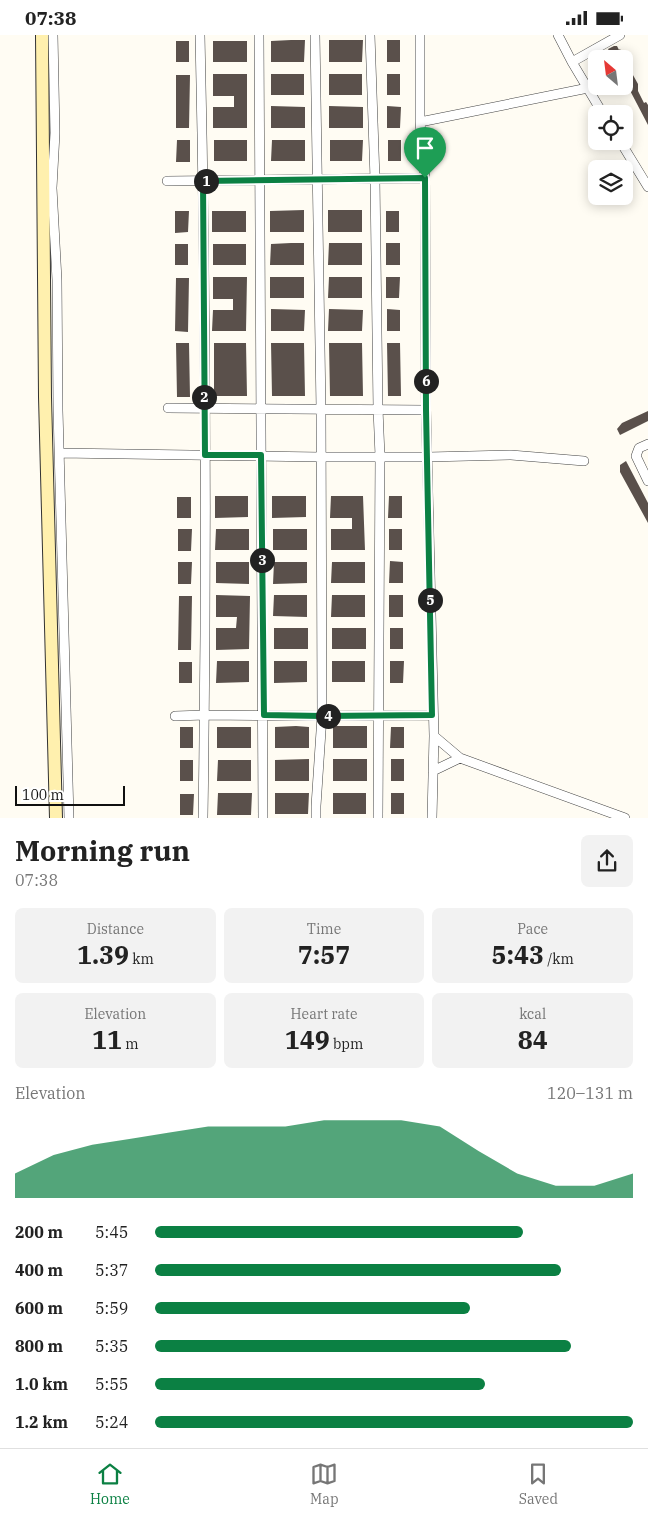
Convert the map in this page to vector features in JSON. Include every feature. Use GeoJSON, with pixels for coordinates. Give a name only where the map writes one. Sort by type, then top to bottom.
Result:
{"type":"FeatureCollection","features":[{"type":"Feature","properties":{"kind":"street"},"geometry":{"type":"LineString","coordinates":[[42,35],[45,397],[56,818]]}},
{"type":"Feature","properties":{"kind":"street"},"geometry":{"type":"LineString","coordinates":[[53,35],[55,133],[52,188],[58,280],[60,453],[69,818]]}},
{"type":"Feature","properties":{"kind":"street"},"geometry":{"type":"LineString","coordinates":[[200,35],[205,455],[203,818]]}},
{"type":"Feature","properties":{"kind":"street"},"geometry":{"type":"LineString","coordinates":[[259,35],[264,715],[263,818]]}},
{"type":"Feature","properties":{"kind":"street"},"geometry":{"type":"LineString","coordinates":[[315,35],[322,457],[322,716],[316,818]]}},
{"type":"Feature","properties":{"kind":"street"},"geometry":{"type":"LineString","coordinates":[[370,35],[375,179],[380,456],[378,818]]}},
{"type":"Feature","properties":{"kind":"street"},"geometry":{"type":"LineString","coordinates":[[420,35],[420,122],[425,178],[426,410],[432,715],[434,735],[432,818]]}},
{"type":"Feature","properties":{"kind":"street"},"geometry":{"type":"LineString","coordinates":[[420,122],[588,88],[558,35]]}},
{"type":"Feature","properties":{"kind":"street"},"geometry":{"type":"LineString","coordinates":[[572,62],[620,35]]}},
{"type":"Feature","properties":{"kind":"street"},"geometry":{"type":"LineString","coordinates":[[625,150],[648,187]]}},
{"type":"Feature","properties":{"kind":"street"},"geometry":{"type":"LineString","coordinates":[[167,181],[425,178]]}},
{"type":"Feature","properties":{"kind":"street"},"geometry":{"type":"LineString","coordinates":[[168,408],[426,410]]}},
{"type":"Feature","properties":{"kind":"street"},"geometry":{"type":"LineString","coordinates":[[648,444],[639,449],[636,456],[638,465],[648,481]]}},
{"type":"Feature","properties":{"kind":"street"},"geometry":{"type":"LineString","coordinates":[[60,453],[322,457],[511,455],[584,461]]}},
{"type":"Feature","properties":{"kind":"street"},"geometry":{"type":"LineString","coordinates":[[176,716],[432,715]]}},
{"type":"Feature","properties":{"kind":"street"},"geometry":{"type":"LineString","coordinates":[[434,735],[460,758],[626,818]]}},
{"type":"Feature","properties":{"kind":"street"},"geometry":{"type":"LineString","coordinates":[[433,771],[460,758]]}},
{"type":"Feature","properties":{"kind":"building"},"geometry":{"type":"Polygon","coordinates":[[[305,40],[304,62],[271,62],[271,41],[305,40]]]}},
{"type":"Feature","properties":{"kind":"building"},"geometry":{"type":"Polygon","coordinates":[[[329,40],[363,40],[362,62],[329,62],[329,40]]]}},
{"type":"Feature","properties":{"kind":"building"},"geometry":{"type":"Polygon","coordinates":[[[387,40],[400,40],[400,62],[387,62],[387,40]]]}},
{"type":"Feature","properties":{"kind":"building"},"geometry":{"type":"Polygon","coordinates":[[[176,41],[189,41],[189,62],[176,62],[176,41]]]}},
{"type":"Feature","properties":{"kind":"building"},"geometry":{"type":"Polygon","coordinates":[[[213,41],[247,41],[247,62],[213,62],[213,41]]]}},
{"type":"Feature","properties":{"kind":"building"},"geometry":{"type":"Polygon","coordinates":[[[617,46],[619,50],[608,50],[617,46]]]}},
{"type":"Feature","properties":{"kind":"building"},"geometry":{"type":"Polygon","coordinates":[[[213,74],[247,74],[247,128],[213,128],[213,107],[234,107],[234,96],[213,96],[213,74]]]}},
{"type":"Feature","properties":{"kind":"building"},"geometry":{"type":"Polygon","coordinates":[[[271,74],[304,74],[304,95],[271,95],[271,74]]]}},
{"type":"Feature","properties":{"kind":"building"},"geometry":{"type":"Polygon","coordinates":[[[329,74],[362,74],[362,95],[329,95],[329,74]]]}},
{"type":"Feature","properties":{"kind":"building"},"geometry":{"type":"Polygon","coordinates":[[[387,74],[400,74],[400,95],[387,95],[387,74]]]}},
{"type":"Feature","properties":{"kind":"building"},"geometry":{"type":"Polygon","coordinates":[[[176,75],[190,75],[189,128],[176,128],[176,75]]]}},
{"type":"Feature","properties":{"kind":"building"},"geometry":{"type":"Polygon","coordinates":[[[633,75],[644,103],[646,102],[648,105],[648,125],[632,95],[633,75]]]}},
{"type":"Feature","properties":{"kind":"building"},"geometry":{"type":"Polygon","coordinates":[[[271,106],[305,107],[305,128],[271,128],[271,106]]]}},
{"type":"Feature","properties":{"kind":"building"},"geometry":{"type":"Polygon","coordinates":[[[329,106],[363,107],[363,128],[329,128],[329,106]]]}},
{"type":"Feature","properties":{"kind":"building"},"geometry":{"type":"Polygon","coordinates":[[[387,106],[401,107],[400,128],[387,128],[387,106]]]}},
{"type":"Feature","properties":{"kind":"building"},"geometry":{"type":"Polygon","coordinates":[[[177,140],[190,140],[190,162],[176,162],[177,140]]]}},
{"type":"Feature","properties":{"kind":"building"},"geometry":{"type":"Polygon","coordinates":[[[214,140],[247,140],[247,161],[214,161],[214,140]]]}},
{"type":"Feature","properties":{"kind":"building"},"geometry":{"type":"Polygon","coordinates":[[[272,140],[305,140],[305,161],[271,161],[272,140]]]}},
{"type":"Feature","properties":{"kind":"building"},"geometry":{"type":"Polygon","coordinates":[[[330,140],[363,140],[362,161],[330,161],[330,140]]]}},
{"type":"Feature","properties":{"kind":"building"},"geometry":{"type":"Polygon","coordinates":[[[388,140],[401,140],[401,161],[388,161],[388,140]]]}},
{"type":"Feature","properties":{"kind":"building"},"geometry":{"type":"Polygon","coordinates":[[[304,210],[304,232],[270,232],[270,211],[304,210]]]}},
{"type":"Feature","properties":{"kind":"building"},"geometry":{"type":"Polygon","coordinates":[[[328,210],[362,210],[362,232],[328,232],[328,210]]]}},
{"type":"Feature","properties":{"kind":"building"},"geometry":{"type":"Polygon","coordinates":[[[175,211],[189,211],[188,232],[175,233],[175,211]]]}},
{"type":"Feature","properties":{"kind":"building"},"geometry":{"type":"Polygon","coordinates":[[[212,211],[246,211],[246,232],[212,232],[212,211]]]}},
{"type":"Feature","properties":{"kind":"building"},"geometry":{"type":"Polygon","coordinates":[[[386,211],[399,211],[399,232],[386,232],[386,211]]]}},
{"type":"Feature","properties":{"kind":"building"},"geometry":{"type":"Polygon","coordinates":[[[304,243],[304,265],[270,265],[271,244],[304,243]]]}},
{"type":"Feature","properties":{"kind":"building"},"geometry":{"type":"Polygon","coordinates":[[[329,243],[362,243],[362,265],[328,265],[329,243]]]}},
{"type":"Feature","properties":{"kind":"building"},"geometry":{"type":"Polygon","coordinates":[[[386,243],[400,243],[400,265],[386,265],[386,243]]]}},
{"type":"Feature","properties":{"kind":"building"},"geometry":{"type":"Polygon","coordinates":[[[175,244],[188,244],[188,265],[175,265],[175,244]]]}},
{"type":"Feature","properties":{"kind":"building"},"geometry":{"type":"Polygon","coordinates":[[[213,244],[246,244],[246,265],[213,265],[213,244]]]}},
{"type":"Feature","properties":{"kind":"building"},"geometry":{"type":"Polygon","coordinates":[[[213,277],[247,277],[246,331],[212,331],[213,310],[233,310],[233,299],[213,299],[213,277]]]}},
{"type":"Feature","properties":{"kind":"building"},"geometry":{"type":"Polygon","coordinates":[[[270,277],[304,277],[304,298],[270,298],[270,277]]]}},
{"type":"Feature","properties":{"kind":"building"},"geometry":{"type":"Polygon","coordinates":[[[329,277],[362,277],[362,298],[328,298],[329,277]]]}},
{"type":"Feature","properties":{"kind":"building"},"geometry":{"type":"Polygon","coordinates":[[[386,277],[400,277],[399,298],[386,298],[386,277]]]}},
{"type":"Feature","properties":{"kind":"building"},"geometry":{"type":"Polygon","coordinates":[[[176,278],[189,278],[188,332],[175,331],[176,278]]]}},
{"type":"Feature","properties":{"kind":"building"},"geometry":{"type":"Polygon","coordinates":[[[271,309],[305,310],[304,331],[271,331],[271,309]]]}},
{"type":"Feature","properties":{"kind":"building"},"geometry":{"type":"Polygon","coordinates":[[[329,309],[363,310],[362,331],[328,331],[329,309]]]}},
{"type":"Feature","properties":{"kind":"building"},"geometry":{"type":"Polygon","coordinates":[[[387,309],[400,310],[400,331],[387,331],[387,309]]]}},
{"type":"Feature","properties":{"kind":"building"},"geometry":{"type":"Polygon","coordinates":[[[176,343],[189,343],[190,397],[177,397],[176,343]]]}},
{"type":"Feature","properties":{"kind":"building"},"geometry":{"type":"Polygon","coordinates":[[[214,343],[246,343],[247,396],[214,396],[214,343]]]}},
{"type":"Feature","properties":{"kind":"building"},"geometry":{"type":"Polygon","coordinates":[[[271,343],[304,343],[305,396],[272,396],[271,343]]]}},
{"type":"Feature","properties":{"kind":"building"},"geometry":{"type":"Polygon","coordinates":[[[329,343],[362,343],[363,396],[330,396],[329,343]]]}},
{"type":"Feature","properties":{"kind":"building"},"geometry":{"type":"Polygon","coordinates":[[[387,343],[400,343],[401,396],[388,396],[387,343]]]}},
{"type":"Feature","properties":{"kind":"building"},"geometry":{"type":"Polygon","coordinates":[[[648,411],[648,421],[620,435],[617,429],[622,423],[648,411]]]}},
{"type":"Feature","properties":{"kind":"building"},"geometry":{"type":"Polygon","coordinates":[[[626,461],[648,503],[648,523],[620,472],[620,465],[626,461]]]}},
{"type":"Feature","properties":{"kind":"building"},"geometry":{"type":"Polygon","coordinates":[[[215,496],[248,496],[248,517],[215,518],[215,496]]]}},
{"type":"Feature","properties":{"kind":"building"},"geometry":{"type":"Polygon","coordinates":[[[272,496],[306,496],[306,517],[272,518],[272,496]]]}},
{"type":"Feature","properties":{"kind":"building"},"geometry":{"type":"Polygon","coordinates":[[[331,496],[363,496],[365,550],[331,550],[331,529],[352,529],[352,518],[330,518],[331,496]]]}},
{"type":"Feature","properties":{"kind":"building"},"geometry":{"type":"Polygon","coordinates":[[[389,496],[402,496],[402,518],[388,518],[389,496]]]}},
{"type":"Feature","properties":{"kind":"building"},"geometry":{"type":"Polygon","coordinates":[[[177,497],[191,497],[191,518],[177,518],[177,497]]]}},
{"type":"Feature","properties":{"kind":"building"},"geometry":{"type":"Polygon","coordinates":[[[178,529],[192,529],[191,551],[178,551],[178,529]]]}},
{"type":"Feature","properties":{"kind":"building"},"geometry":{"type":"Polygon","coordinates":[[[216,529],[249,529],[249,550],[215,550],[216,529]]]}},
{"type":"Feature","properties":{"kind":"building"},"geometry":{"type":"Polygon","coordinates":[[[273,529],[307,529],[307,550],[273,550],[273,529]]]}},
{"type":"Feature","properties":{"kind":"building"},"geometry":{"type":"Polygon","coordinates":[[[389,529],[402,529],[402,550],[389,550],[389,529]]]}},
{"type":"Feature","properties":{"kind":"building"},"geometry":{"type":"Polygon","coordinates":[[[390,561],[403,562],[403,583],[389,583],[390,561]]]}},
{"type":"Feature","properties":{"kind":"building"},"geometry":{"type":"Polygon","coordinates":[[[178,562],[192,562],[191,584],[178,584],[178,562]]]}},
{"type":"Feature","properties":{"kind":"building"},"geometry":{"type":"Polygon","coordinates":[[[216,562],[249,562],[249,584],[216,583],[216,562]]]}},
{"type":"Feature","properties":{"kind":"building"},"geometry":{"type":"Polygon","coordinates":[[[274,562],[307,562],[307,583],[273,584],[274,562]]]}},
{"type":"Feature","properties":{"kind":"building"},"geometry":{"type":"Polygon","coordinates":[[[332,562],[365,562],[365,583],[331,583],[332,562]]]}},
{"type":"Feature","properties":{"kind":"building"},"geometry":{"type":"Polygon","coordinates":[[[216,595],[250,596],[249,649],[216,650],[216,628],[236,628],[237,617],[216,617],[216,595]]]}},
{"type":"Feature","properties":{"kind":"building"},"geometry":{"type":"Polygon","coordinates":[[[274,595],[307,595],[307,617],[273,616],[274,595]]]}},
{"type":"Feature","properties":{"kind":"building"},"geometry":{"type":"Polygon","coordinates":[[[332,595],[365,595],[365,617],[331,617],[332,595]]]}},
{"type":"Feature","properties":{"kind":"building"},"geometry":{"type":"Polygon","coordinates":[[[389,595],[403,595],[403,617],[389,617],[389,595]]]}},
{"type":"Feature","properties":{"kind":"building"},"geometry":{"type":"Polygon","coordinates":[[[179,596],[192,596],[191,650],[178,650],[179,596]]]}},
{"type":"Feature","properties":{"kind":"building"},"geometry":{"type":"Polygon","coordinates":[[[274,628],[308,628],[308,649],[274,649],[274,628]]]}},
{"type":"Feature","properties":{"kind":"building"},"geometry":{"type":"Polygon","coordinates":[[[332,628],[366,628],[366,649],[332,649],[332,628]]]}},
{"type":"Feature","properties":{"kind":"building"},"geometry":{"type":"Polygon","coordinates":[[[390,628],[403,628],[403,649],[390,649],[390,628]]]}},
{"type":"Feature","properties":{"kind":"building"},"geometry":{"type":"Polygon","coordinates":[[[217,661],[249,661],[249,682],[216,683],[217,661]]]}},
{"type":"Feature","properties":{"kind":"building"},"geometry":{"type":"Polygon","coordinates":[[[274,661],[307,661],[307,682],[274,683],[274,661]]]}},
{"type":"Feature","properties":{"kind":"building"},"geometry":{"type":"Polygon","coordinates":[[[332,661],[365,661],[365,682],[332,682],[332,661]]]}},
{"type":"Feature","properties":{"kind":"building"},"geometry":{"type":"Polygon","coordinates":[[[390,661],[404,661],[403,683],[390,683],[390,661]]]}},
{"type":"Feature","properties":{"kind":"building"},"geometry":{"type":"Polygon","coordinates":[[[179,662],[192,662],[192,683],[179,683],[179,662]]]}},
{"type":"Feature","properties":{"kind":"building"},"geometry":{"type":"Polygon","coordinates":[[[333,726],[367,726],[367,748],[333,748],[333,726]]]}},
{"type":"Feature","properties":{"kind":"building"},"geometry":{"type":"Polygon","coordinates":[[[180,727],[193,727],[193,748],[180,748],[180,727]]]}},
{"type":"Feature","properties":{"kind":"building"},"geometry":{"type":"Polygon","coordinates":[[[217,727],[251,727],[251,748],[217,748],[217,727]]]}},
{"type":"Feature","properties":{"kind":"building"},"geometry":{"type":"Polygon","coordinates":[[[275,727],[309,727],[309,748],[275,748],[275,727]]]}},
{"type":"Feature","properties":{"kind":"building"},"geometry":{"type":"Polygon","coordinates":[[[391,727],[404,727],[404,748],[390,748],[391,727]]]}},
{"type":"Feature","properties":{"kind":"building"},"geometry":{"type":"Polygon","coordinates":[[[309,759],[309,781],[275,781],[275,760],[309,759]]]}},
{"type":"Feature","properties":{"kind":"building"},"geometry":{"type":"Polygon","coordinates":[[[333,759],[367,759],[367,781],[333,781],[333,759]]]}},
{"type":"Feature","properties":{"kind":"building"},"geometry":{"type":"Polygon","coordinates":[[[391,759],[404,759],[404,781],[391,781],[391,759]]]}},
{"type":"Feature","properties":{"kind":"building"},"geometry":{"type":"Polygon","coordinates":[[[180,760],[193,760],[193,781],[180,781],[180,760]]]}},
{"type":"Feature","properties":{"kind":"building"},"geometry":{"type":"Polygon","coordinates":[[[218,760],[251,760],[251,781],[217,781],[218,760]]]}},
{"type":"Feature","properties":{"kind":"building"},"geometry":{"type":"Polygon","coordinates":[[[218,793],[252,793],[251,815],[217,815],[218,793]]]}},
{"type":"Feature","properties":{"kind":"building"},"geometry":{"type":"Polygon","coordinates":[[[275,793],[309,793],[308,814],[275,814],[275,793]]]}},
{"type":"Feature","properties":{"kind":"building"},"geometry":{"type":"Polygon","coordinates":[[[333,793],[366,793],[366,814],[333,814],[333,793]]]}},
{"type":"Feature","properties":{"kind":"building"},"geometry":{"type":"Polygon","coordinates":[[[391,793],[404,793],[404,814],[391,814],[391,793]]]}},
{"type":"Feature","properties":{"kind":"building"},"geometry":{"type":"Polygon","coordinates":[[[180,794],[194,794],[193,815],[180,815],[180,794]]]}},
{"type":"Feature","properties":{"kind":"route"},"geometry":{"type":"LineString","coordinates":[[425,178],[426,410],[432,715],[264,715],[261,455],[205,455],[203,181],[425,178]]}}]}
